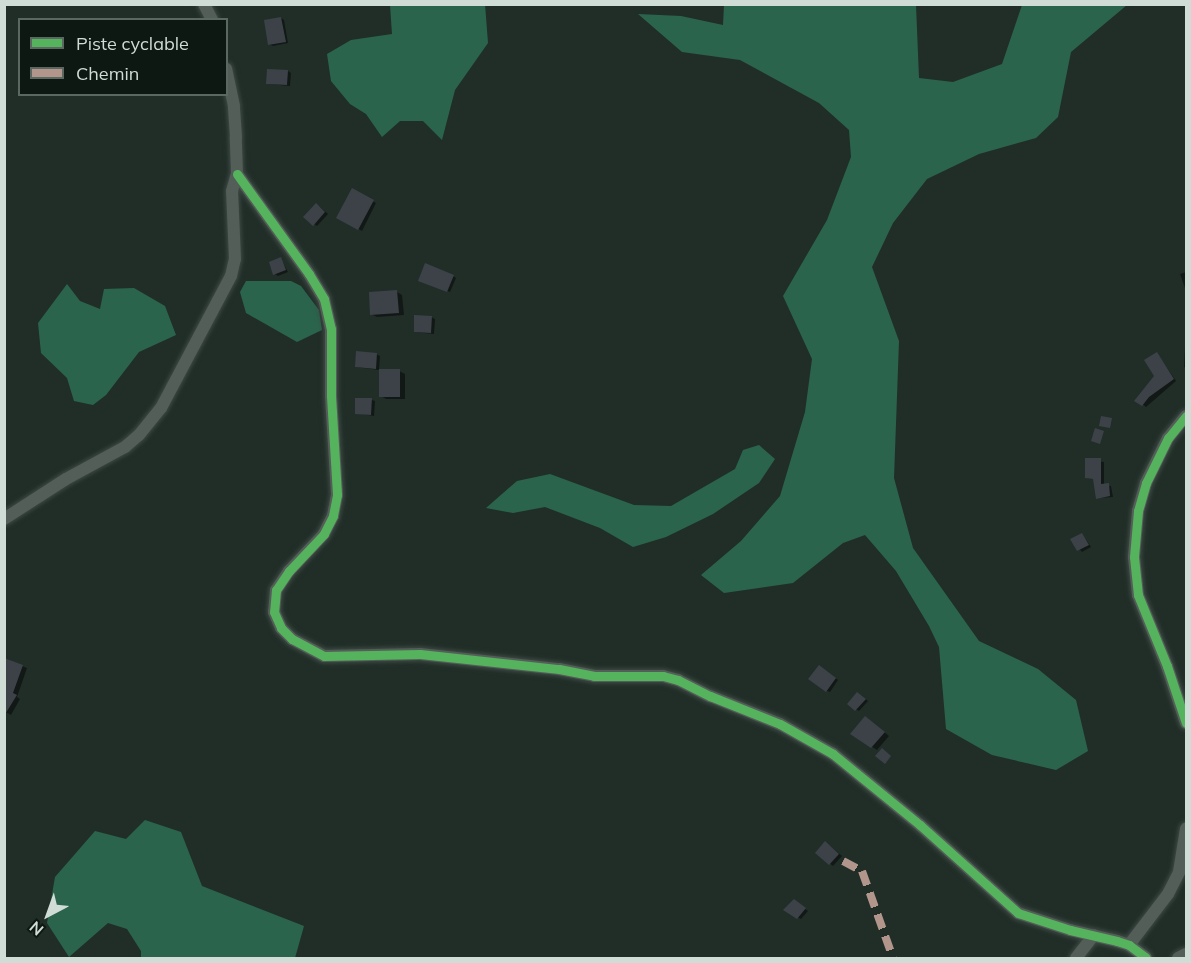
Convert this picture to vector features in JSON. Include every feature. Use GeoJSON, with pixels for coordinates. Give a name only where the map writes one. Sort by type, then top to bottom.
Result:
{"type":"FeatureCollection","features":[{"type":"Feature","properties":{"kind":"street"},"geometry":{"type":"LineString","coordinates":[[204,4],[211,18]]}},
{"type":"Feature","properties":{"kind":"street"},"geometry":{"type":"LineString","coordinates":[[4,519],[66,479],[125,447],[139,435],[161,408],[231,276],[235,260],[232,191],[237,174],[234,106],[228,78]]}},
{"type":"Feature","properties":{"kind":"street"},"geometry":{"type":"LineString","coordinates":[[237,174],[309,274],[324,299],[331,329],[331,396],[337,495],[333,516],[324,534],[289,571],[276,590],[274,612],[281,628],[292,639],[324,656],[420,654],[559,669],[594,676],[663,676],[678,680],[710,696],[780,724],[811,739],[833,754],[920,825],[968,871],[1017,913],[1129,945],[1146,958]]}},
{"type":"Feature","properties":{"kind":"street"},"geometry":{"type":"LineString","coordinates":[[1186,416],[1168,438],[1146,483],[1138,511],[1134,557],[1138,595],[1167,666],[1186,723]]}},
{"type":"Feature","properties":{"kind":"street"},"geometry":{"type":"LineString","coordinates":[[1129,945],[1168,894],[1179,872],[1186,829]]}},
{"type":"Feature","properties":{"kind":"street"},"geometry":{"type":"LineString","coordinates":[[1073,957],[1094,935]]}},
{"type":"Feature","properties":{"kind":"street"},"geometry":{"type":"LineString","coordinates":[[1178,958],[1186,954]]}},
{"type":"Feature","properties":{"kind":"green space"},"geometry":{"type":"Polygon","coordinates":[[[485,4],[488,43],[455,90],[442,140],[423,121],[400,121],[382,137],[366,114],[350,104],[331,81],[327,54],[351,40],[392,34],[390,5],[485,4]]]}},
{"type":"Feature","properties":{"kind":"green space"},"geometry":{"type":"Polygon","coordinates":[[[724,5],[916,5],[919,78],[953,82],[1002,64],[1022,5],[1127,5],[1071,52],[1058,117],[1036,138],[979,154],[927,179],[893,223],[872,267],[899,341],[894,478],[913,548],[979,641],[1038,669],[1076,700],[1088,751],[1056,770],[992,755],[946,729],[939,647],[896,571],[865,535],[843,543],[793,583],[724,593],[701,575],[741,541],[780,496],[805,412],[812,359],[783,296],[827,220],[851,157],[849,130],[819,103],[740,60],[682,52],[638,14],[681,16],[723,25],[724,5]]]}},
{"type":"Feature","properties":{"kind":"green space"},"geometry":{"type":"Polygon","coordinates":[[[246,281],[291,281],[301,286],[319,310],[322,330],[297,342],[246,313],[240,292],[246,281]]]}},
{"type":"Feature","properties":{"kind":"green space"},"geometry":{"type":"Polygon","coordinates":[[[67,284],[80,301],[100,309],[104,289],[134,288],[165,306],[176,335],[139,352],[106,395],[93,405],[74,401],[67,378],[41,353],[38,323],[67,284]]]}},
{"type":"Feature","properties":{"kind":"green space"},"geometry":{"type":"Polygon","coordinates":[[[759,445],[775,459],[759,483],[713,514],[666,537],[633,547],[600,528],[545,507],[513,513],[486,508],[517,481],[550,474],[634,505],[671,506],[735,469],[743,450],[759,445]]]}},
{"type":"Feature","properties":{"kind":"green space"},"geometry":{"type":"Polygon","coordinates":[[[145,820],[181,832],[202,886],[304,926],[295,958],[141,958],[141,951],[127,929],[108,923],[69,957],[47,923],[55,877],[95,831],[126,839],[145,820]]]}},
{"type":"Feature","properties":{"kind":"building"},"geometry":{"type":"Polygon","coordinates":[[[281,17],[286,42],[268,45],[264,20],[281,17]]]}},
{"type":"Feature","properties":{"kind":"building"},"geometry":{"type":"Polygon","coordinates":[[[267,69],[288,70],[287,85],[266,84],[267,69]]]}},
{"type":"Feature","properties":{"kind":"building"},"geometry":{"type":"Polygon","coordinates":[[[352,188],[374,200],[358,230],[336,218],[352,188]]]}},
{"type":"Feature","properties":{"kind":"building"},"geometry":{"type":"Polygon","coordinates":[[[316,203],[325,212],[313,226],[303,217],[316,203]]]}},
{"type":"Feature","properties":{"kind":"building"},"geometry":{"type":"Polygon","coordinates":[[[281,257],[286,270],[273,275],[269,262],[281,257]]]}},
{"type":"Feature","properties":{"kind":"building"},"geometry":{"type":"Polygon","coordinates":[[[425,263],[454,275],[447,292],[418,281],[425,263]]]}},
{"type":"Feature","properties":{"kind":"building"},"geometry":{"type":"Polygon","coordinates":[[[397,290],[399,313],[370,315],[369,292],[397,290]]]}},
{"type":"Feature","properties":{"kind":"building"},"geometry":{"type":"Polygon","coordinates":[[[414,315],[432,316],[431,333],[414,332],[414,315]]]}},
{"type":"Feature","properties":{"kind":"building"},"geometry":{"type":"Polygon","coordinates":[[[356,351],[377,353],[376,369],[355,367],[356,351]]]}},
{"type":"Feature","properties":{"kind":"building"},"geometry":{"type":"Polygon","coordinates":[[[1157,352],[1174,379],[1149,397],[1142,406],[1134,401],[1154,376],[1144,360],[1157,352]]]}},
{"type":"Feature","properties":{"kind":"building"},"geometry":{"type":"Polygon","coordinates":[[[379,369],[400,369],[400,397],[379,397],[379,369]]]}},
{"type":"Feature","properties":{"kind":"building"},"geometry":{"type":"Polygon","coordinates":[[[355,398],[372,398],[371,415],[355,414],[355,398]]]}},
{"type":"Feature","properties":{"kind":"building"},"geometry":{"type":"Polygon","coordinates":[[[1101,416],[1112,418],[1110,428],[1099,426],[1101,416]]]}},
{"type":"Feature","properties":{"kind":"building"},"geometry":{"type":"Polygon","coordinates":[[[1095,428],[1104,431],[1100,444],[1091,441],[1095,428]]]}},
{"type":"Feature","properties":{"kind":"building"},"geometry":{"type":"Polygon","coordinates":[[[1085,458],[1101,458],[1101,484],[1109,483],[1110,496],[1096,499],[1093,479],[1085,478],[1085,458]]]}},
{"type":"Feature","properties":{"kind":"building"},"geometry":{"type":"Polygon","coordinates":[[[1082,533],[1089,545],[1077,551],[1070,539],[1082,533]]]}},
{"type":"Feature","properties":{"kind":"building"},"geometry":{"type":"Polygon","coordinates":[[[4,658],[23,665],[13,693],[17,695],[4,716],[4,658]]]}},
{"type":"Feature","properties":{"kind":"building"},"geometry":{"type":"Polygon","coordinates":[[[819,665],[836,678],[826,692],[808,679],[819,665]]]}},
{"type":"Feature","properties":{"kind":"building"},"geometry":{"type":"Polygon","coordinates":[[[857,692],[866,699],[855,711],[847,704],[857,692]]]}},
{"type":"Feature","properties":{"kind":"building"},"geometry":{"type":"Polygon","coordinates":[[[865,716],[885,732],[871,748],[850,734],[865,716]]]}},
{"type":"Feature","properties":{"kind":"building"},"geometry":{"type":"Polygon","coordinates":[[[882,748],[891,756],[885,764],[875,756],[882,748]]]}},
{"type":"Feature","properties":{"kind":"building"},"geometry":{"type":"Polygon","coordinates":[[[825,841],[839,854],[829,865],[815,853],[825,841]]]}},
{"type":"Feature","properties":{"kind":"building"},"geometry":{"type":"Polygon","coordinates":[[[794,899],[806,908],[797,919],[783,910],[794,899]]]}},
{"type":"Feature","properties":{"kind":"marked path"},"geometry":{"type":"LineString","coordinates":[[843,861],[862,871],[893,958]]}},
{"type":"Feature","properties":{"kind":"cycle path"},"geometry":{"type":"LineString","coordinates":[[237,174],[309,274],[324,299],[331,329],[331,396],[337,495],[333,516],[324,534],[289,571],[276,590],[274,612],[281,628],[292,639],[324,656],[420,654],[559,669],[594,676],[663,676],[678,680],[710,696],[780,724],[833,754],[920,825],[1018,913],[1070,930],[1129,945],[1146,958]]}},
{"type":"Feature","properties":{"kind":"cycle path"},"geometry":{"type":"LineString","coordinates":[[1186,416],[1168,438],[1146,483],[1138,511],[1134,557],[1138,595],[1167,666],[1186,723]]}}]}
